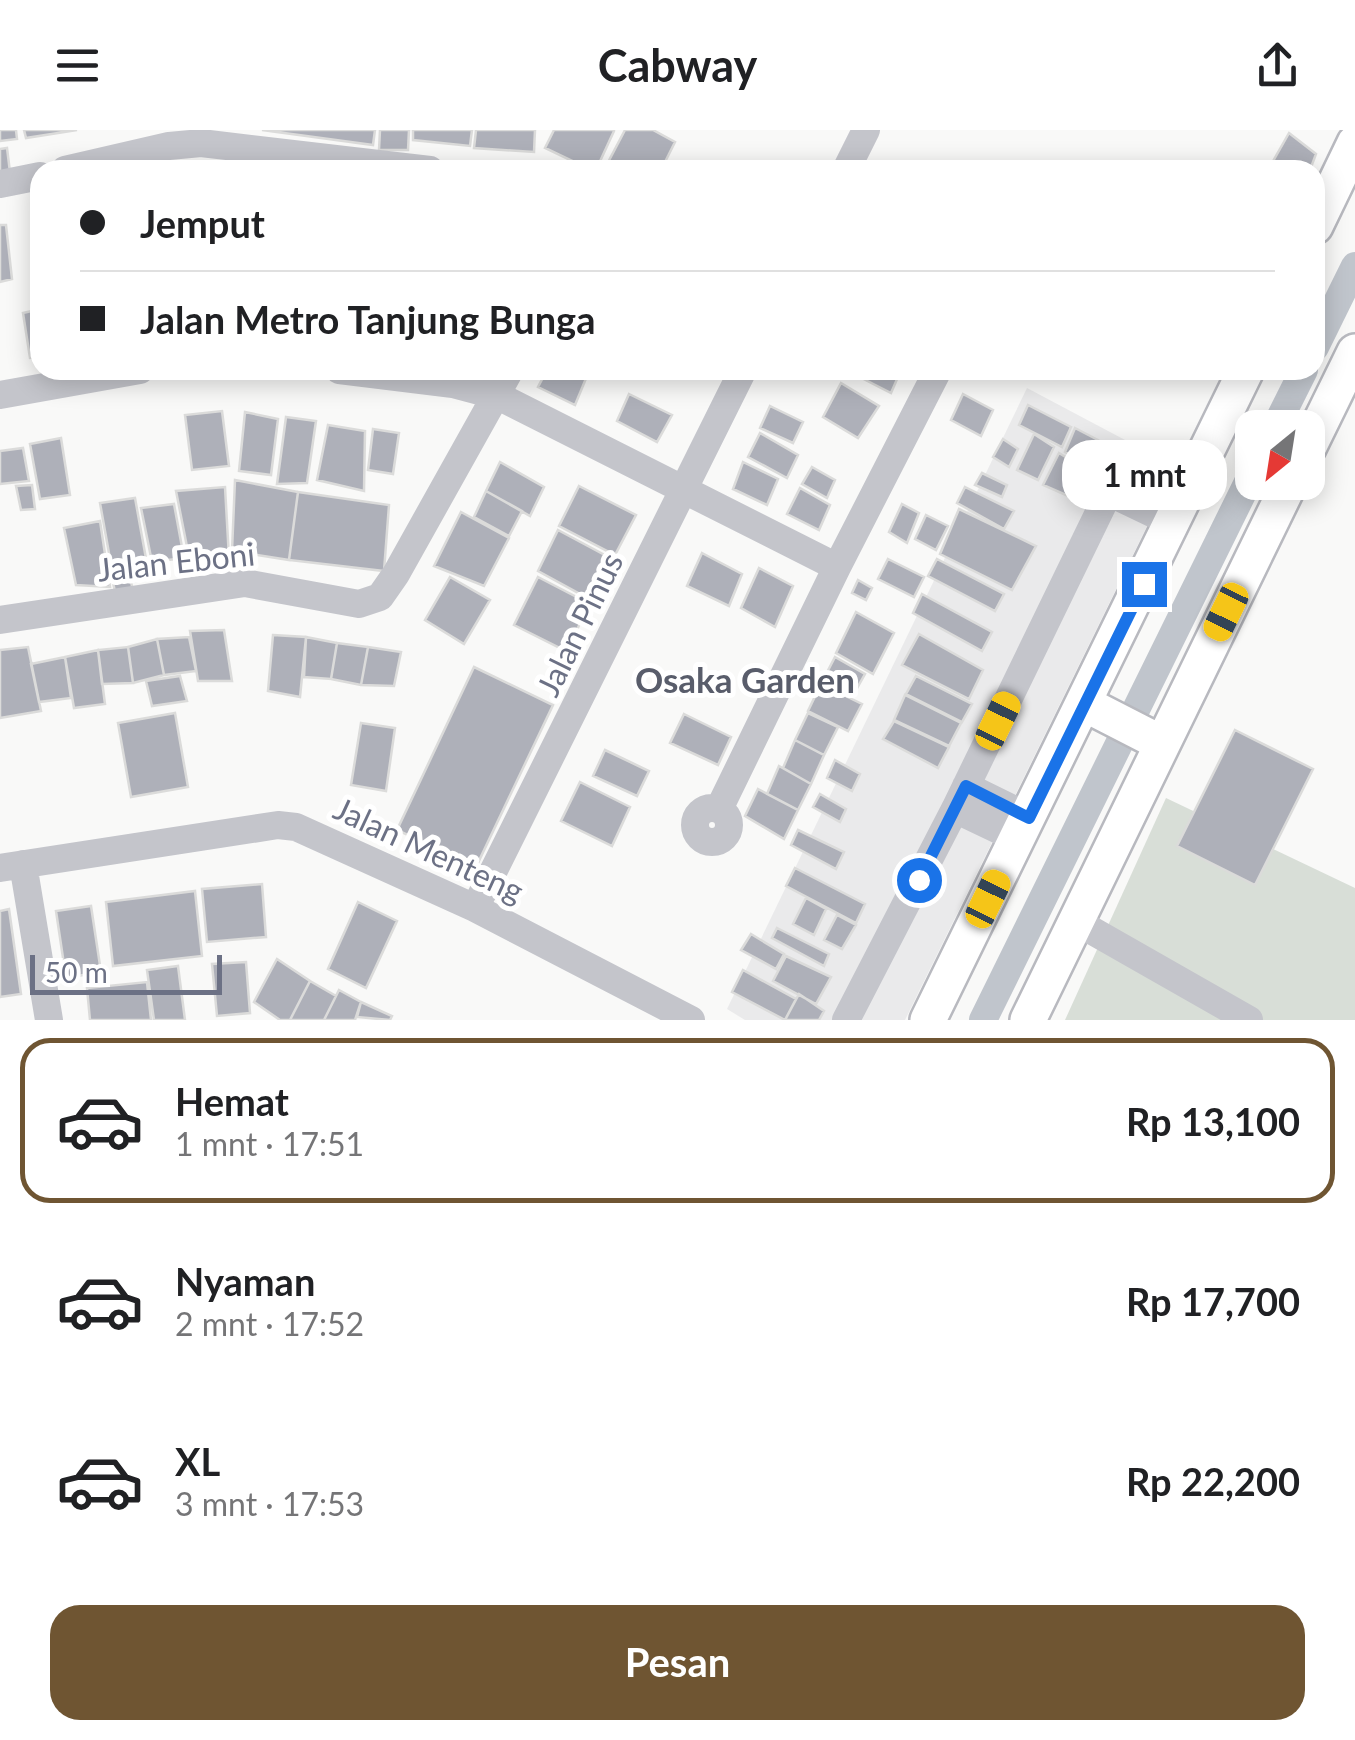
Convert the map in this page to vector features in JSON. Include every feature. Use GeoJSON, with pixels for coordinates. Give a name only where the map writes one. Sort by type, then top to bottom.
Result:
{"type":"FeatureCollection","features":[{"type":"Feature","properties":{"kind":"main road"},"geometry":{"type":"LineString","coordinates":[[1325,205],[1355,143]]}},
{"type":"Feature","properties":{"kind":"main road"},"geometry":{"type":"LineString","coordinates":[[1325,413],[1355,352]]}},
{"type":"Feature","properties":{"kind":"main road"},"geometry":{"type":"LineString","coordinates":[[928,1020],[1024,828],[1092,708],[1241,380]]}},
{"type":"Feature","properties":{"kind":"main road"},"geometry":{"type":"LineString","coordinates":[[1028,1020],[1077,922],[1152,738],[1280,500]]}},
{"type":"Feature","properties":{"kind":"main road"},"geometry":{"type":"LineString","coordinates":[[1092,708],[1152,738]]}},
{"type":"Feature","properties":{"kind":"street"},"geometry":{"type":"LineString","coordinates":[[851,160],[866,130]]}},
{"type":"Feature","properties":{"kind":"street"},"geometry":{"type":"LineString","coordinates":[[108,160],[168,146],[202,143],[346,160]]}},
{"type":"Feature","properties":{"kind":"street"},"geometry":{"type":"LineString","coordinates":[[0,184],[30,178]]}},
{"type":"Feature","properties":{"kind":"street"},"geometry":{"type":"LineString","coordinates":[[0,395],[84,380]]}},
{"type":"Feature","properties":{"kind":"street"},"geometry":{"type":"LineString","coordinates":[[420,380],[498,396],[837,567]]}},
{"type":"Feature","properties":{"kind":"street"},"geometry":{"type":"LineString","coordinates":[[498,396],[505,380]]}},
{"type":"Feature","properties":{"kind":"street","name":"Jalan Pinus"},"geometry":{"type":"LineString","coordinates":[[475,908],[738,380]]}},
{"type":"Feature","properties":{"kind":"street"},"geometry":{"type":"LineString","coordinates":[[719,810],[933,380]]}},
{"type":"Feature","properties":{"kind":"street","name":"Jalan Eboni"},"geometry":{"type":"LineString","coordinates":[[0,620],[245,583],[359,604],[380,596],[498,396]]}},
{"type":"Feature","properties":{"kind":"street"},"geometry":{"type":"LineString","coordinates":[[846,1020],[961,798],[1123,463]]}},
{"type":"Feature","properties":{"kind":"street"},"geometry":{"type":"LineString","coordinates":[[1108,492],[1173,523]]}},
{"type":"Feature","properties":{"kind":"street"},"geometry":{"type":"LineString","coordinates":[[961,798],[1024,828]]}},
{"type":"Feature","properties":{"kind":"street","name":"Jalan Menteng"},"geometry":{"type":"LineString","coordinates":[[12,866],[285,825],[326,838],[475,908],[691,1020]]}},
{"type":"Feature","properties":{"kind":"street"},"geometry":{"type":"LineString","coordinates":[[12,866],[49,1020]]}},
{"type":"Feature","properties":{"kind":"street"},"geometry":{"type":"LineString","coordinates":[[1077,922],[1249,1020]]}},
{"type":"Feature","properties":{"kind":"shaded area"},"geometry":{"type":"Polygon","coordinates":[[[1027,388],[1176,467],[905,1020],[745,1020],[727,1009],[1027,388]]]}},
{"type":"Feature","properties":{"kind":"shaded area"},"geometry":{"type":"Polygon","coordinates":[[[1166,798],[1355,888],[1355,1020],[1065,1020],[1166,798]]]}},
{"type":"Feature","properties":{"kind":"building"},"geometry":{"type":"Polygon","coordinates":[[[0,130],[16,130],[17,139],[0,141],[0,130]]]}},
{"type":"Feature","properties":{"kind":"building"},"geometry":{"type":"Polygon","coordinates":[[[24,130],[77,130],[26,138],[24,130]]]}},
{"type":"Feature","properties":{"kind":"building"},"geometry":{"type":"Polygon","coordinates":[[[262,130],[375,130],[373,145],[262,130]]]}},
{"type":"Feature","properties":{"kind":"building"},"geometry":{"type":"Polygon","coordinates":[[[380,130],[409,130],[408,150],[379,150],[380,130]]]}},
{"type":"Feature","properties":{"kind":"building"},"geometry":{"type":"Polygon","coordinates":[[[413,130],[472,130],[470,146],[413,140],[413,130]]]}},
{"type":"Feature","properties":{"kind":"building"},"geometry":{"type":"Polygon","coordinates":[[[476,130],[535,130],[534,152],[474,148],[476,130]]]}},
{"type":"Feature","properties":{"kind":"building"},"geometry":{"type":"Polygon","coordinates":[[[554,130],[614,131],[601,160],[570,160],[545,148],[554,130]]]}},
{"type":"Feature","properties":{"kind":"building"},"geometry":{"type":"Polygon","coordinates":[[[625,130],[653,130],[675,142],[666,160],[609,160],[625,130]]]}},
{"type":"Feature","properties":{"kind":"building"},"geometry":{"type":"Polygon","coordinates":[[[1289,133],[1316,154],[1314,160],[1274,160],[1289,133]]]}},
{"type":"Feature","properties":{"kind":"building"},"geometry":{"type":"Polygon","coordinates":[[[7,148],[11,180],[0,181],[0,149],[7,148]]]}},
{"type":"Feature","properties":{"kind":"building"},"geometry":{"type":"Polygon","coordinates":[[[0,225],[6,225],[12,279],[0,282],[0,225]]]}},
{"type":"Feature","properties":{"kind":"building"},"geometry":{"type":"Polygon","coordinates":[[[30,311],[30,358],[23,313],[30,311]]]}},
{"type":"Feature","properties":{"kind":"building"},"geometry":{"type":"Polygon","coordinates":[[[542,380],[585,380],[575,405],[538,387],[542,380]]]}},
{"type":"Feature","properties":{"kind":"building"},"geometry":{"type":"Polygon","coordinates":[[[866,380],[897,380],[891,393],[866,380]]]}},
{"type":"Feature","properties":{"kind":"building"},"geometry":{"type":"Polygon","coordinates":[[[841,383],[879,406],[858,438],[823,417],[841,383]]]}},
{"type":"Feature","properties":{"kind":"building"},"geometry":{"type":"Polygon","coordinates":[[[629,394],[672,415],[657,442],[617,421],[629,394]]]}},
{"type":"Feature","properties":{"kind":"building"},"geometry":{"type":"Polygon","coordinates":[[[963,394],[993,410],[981,436],[951,420],[963,394]]]}},
{"type":"Feature","properties":{"kind":"building"},"geometry":{"type":"Polygon","coordinates":[[[1028,405],[1071,427],[1062,447],[1019,425],[1028,405]]]}},
{"type":"Feature","properties":{"kind":"building"},"geometry":{"type":"Polygon","coordinates":[[[770,406],[803,422],[793,443],[760,428],[770,406]]]}},
{"type":"Feature","properties":{"kind":"building"},"geometry":{"type":"Polygon","coordinates":[[[222,411],[229,466],[192,470],[185,415],[222,411]]]}},
{"type":"Feature","properties":{"kind":"building"},"geometry":{"type":"Polygon","coordinates":[[[245,412],[278,419],[271,475],[239,471],[245,412]]]}},
{"type":"Feature","properties":{"kind":"building"},"geometry":{"type":"Polygon","coordinates":[[[286,417],[316,421],[307,483],[277,484],[286,417]]]}},
{"type":"Feature","properties":{"kind":"building"},"geometry":{"type":"Polygon","coordinates":[[[328,425],[365,431],[364,491],[317,480],[328,425]]]}},
{"type":"Feature","properties":{"kind":"building"},"geometry":{"type":"Polygon","coordinates":[[[1075,428],[1098,440],[1089,464],[1065,452],[1075,428]]]}},
{"type":"Feature","properties":{"kind":"building"},"geometry":{"type":"Polygon","coordinates":[[[373,429],[399,433],[393,474],[368,470],[373,429]]]}},
{"type":"Feature","properties":{"kind":"building"},"geometry":{"type":"Polygon","coordinates":[[[760,433],[798,455],[787,478],[748,457],[760,433]]]}},
{"type":"Feature","properties":{"kind":"building"},"geometry":{"type":"Polygon","coordinates":[[[1034,434],[1054,447],[1038,480],[1017,470],[1034,434]]]}},
{"type":"Feature","properties":{"kind":"building"},"geometry":{"type":"Polygon","coordinates":[[[61,438],[70,495],[40,499],[30,444],[61,438]]]}},
{"type":"Feature","properties":{"kind":"building"},"geometry":{"type":"Polygon","coordinates":[[[1003,439],[1018,449],[1009,467],[993,457],[1003,439]]]}},
{"type":"Feature","properties":{"kind":"building"},"geometry":{"type":"Polygon","coordinates":[[[23,448],[29,481],[0,484],[0,451],[23,448]]]}},
{"type":"Feature","properties":{"kind":"building"},"geometry":{"type":"Polygon","coordinates":[[[1059,453],[1080,466],[1066,495],[1043,485],[1059,453]]]}},
{"type":"Feature","properties":{"kind":"building"},"geometry":{"type":"Polygon","coordinates":[[[500,462],[544,487],[530,516],[486,491],[500,462]]]}},
{"type":"Feature","properties":{"kind":"building"},"geometry":{"type":"Polygon","coordinates":[[[743,462],[778,479],[767,505],[733,489],[743,462]]]}},
{"type":"Feature","properties":{"kind":"building"},"geometry":{"type":"Polygon","coordinates":[[[812,467],[835,480],[827,498],[802,484],[812,467]]]}},
{"type":"Feature","properties":{"kind":"building"},"geometry":{"type":"Polygon","coordinates":[[[982,473],[1007,485],[1002,497],[975,485],[982,473]]]}},
{"type":"Feature","properties":{"kind":"building"},"geometry":{"type":"Polygon","coordinates":[[[235,480],[298,492],[289,560],[232,551],[235,480]]]}},
{"type":"Feature","properties":{"kind":"building"},"geometry":{"type":"Polygon","coordinates":[[[32,485],[35,509],[21,510],[16,486],[32,485]]]}},
{"type":"Feature","properties":{"kind":"building"},"geometry":{"type":"Polygon","coordinates":[[[579,486],[636,515],[615,555],[559,526],[579,486]]]}},
{"type":"Feature","properties":{"kind":"building"},"geometry":{"type":"Polygon","coordinates":[[[225,487],[229,558],[190,562],[176,491],[225,487]]]}},
{"type":"Feature","properties":{"kind":"building"},"geometry":{"type":"Polygon","coordinates":[[[965,487],[1014,511],[1004,529],[957,503],[965,487]]]}},
{"type":"Feature","properties":{"kind":"building"},"geometry":{"type":"Polygon","coordinates":[[[800,488],[830,505],[819,530],[787,514],[800,488]]]}},
{"type":"Feature","properties":{"kind":"building"},"geometry":{"type":"Polygon","coordinates":[[[486,491],[522,511],[509,536],[474,517],[486,491]]]}},
{"type":"Feature","properties":{"kind":"building"},"geometry":{"type":"Polygon","coordinates":[[[298,492],[389,505],[384,571],[289,560],[298,492]]]}},
{"type":"Feature","properties":{"kind":"building"},"geometry":{"type":"Polygon","coordinates":[[[135,498],[147,564],[112,570],[100,503],[135,498]]]}},
{"type":"Feature","properties":{"kind":"building"},"geometry":{"type":"Polygon","coordinates":[[[174,504],[184,558],[152,562],[141,508],[174,504]]]}},
{"type":"Feature","properties":{"kind":"building"},"geometry":{"type":"Polygon","coordinates":[[[902,504],[919,513],[907,543],[889,532],[902,504]]]}},
{"type":"Feature","properties":{"kind":"building"},"geometry":{"type":"Polygon","coordinates":[[[959,509],[1036,546],[1012,590],[940,554],[959,509]]]}},
{"type":"Feature","properties":{"kind":"building"},"geometry":{"type":"Polygon","coordinates":[[[461,512],[509,538],[484,586],[434,566],[461,512]]]}},
{"type":"Feature","properties":{"kind":"building"},"geometry":{"type":"Polygon","coordinates":[[[926,515],[948,526],[936,550],[915,539],[926,515]]]}},
{"type":"Feature","properties":{"kind":"building"},"geometry":{"type":"Polygon","coordinates":[[[100,521],[110,587],[76,585],[64,528],[100,521]]]}},
{"type":"Feature","properties":{"kind":"building"},"geometry":{"type":"Polygon","coordinates":[[[558,530],[614,560],[593,601],[538,571],[558,530]]]}},
{"type":"Feature","properties":{"kind":"building"},"geometry":{"type":"Polygon","coordinates":[[[702,553],[742,574],[729,606],[687,586],[702,553]]]}},
{"type":"Feature","properties":{"kind":"building"},"geometry":{"type":"Polygon","coordinates":[[[888,559],[924,577],[914,597],[878,579],[888,559]]]}},
{"type":"Feature","properties":{"kind":"building"},"geometry":{"type":"Polygon","coordinates":[[[937,559],[1004,594],[995,611],[928,576],[937,559]]]}},
{"type":"Feature","properties":{"kind":"building"},"geometry":{"type":"Polygon","coordinates":[[[759,568],[793,586],[775,627],[741,608],[759,568]]]}},
{"type":"Feature","properties":{"kind":"building"},"geometry":{"type":"Polygon","coordinates":[[[129,572],[134,596],[117,600],[111,574],[129,572]]]}},
{"type":"Feature","properties":{"kind":"building"},"geometry":{"type":"Polygon","coordinates":[[[450,577],[490,600],[464,644],[425,620],[450,577]]]}},
{"type":"Feature","properties":{"kind":"building"},"geometry":{"type":"Polygon","coordinates":[[[538,577],[590,604],[566,651],[514,625],[538,577]]]}},
{"type":"Feature","properties":{"kind":"building"},"geometry":{"type":"Polygon","coordinates":[[[858,580],[872,588],[866,600],[852,593],[858,580]]]}},
{"type":"Feature","properties":{"kind":"building"},"geometry":{"type":"Polygon","coordinates":[[[922,594],[992,632],[982,651],[913,613],[922,594]]]}},
{"type":"Feature","properties":{"kind":"building"},"geometry":{"type":"Polygon","coordinates":[[[856,612],[894,633],[873,674],[836,653],[856,612]]]}},
{"type":"Feature","properties":{"kind":"building"},"geometry":{"type":"Polygon","coordinates":[[[224,630],[232,681],[198,681],[190,631],[224,630]]]}},
{"type":"Feature","properties":{"kind":"building"},"geometry":{"type":"Polygon","coordinates":[[[919,634],[983,670],[969,699],[902,665],[919,634]]]}},
{"type":"Feature","properties":{"kind":"building"},"geometry":{"type":"Polygon","coordinates":[[[273,635],[306,637],[300,697],[268,691],[273,635]]]}},
{"type":"Feature","properties":{"kind":"building"},"geometry":{"type":"Polygon","coordinates":[[[189,637],[196,671],[164,675],[157,639],[189,637]]]}},
{"type":"Feature","properties":{"kind":"building"},"geometry":{"type":"Polygon","coordinates":[[[306,637],[337,643],[331,679],[304,677],[306,637]]]}},
{"type":"Feature","properties":{"kind":"building"},"geometry":{"type":"Polygon","coordinates":[[[157,639],[164,675],[133,683],[128,647],[157,639]]]}},
{"type":"Feature","properties":{"kind":"building"},"geometry":{"type":"Polygon","coordinates":[[[337,643],[368,647],[361,685],[331,679],[337,643]]]}},
{"type":"Feature","properties":{"kind":"building"},"geometry":{"type":"Polygon","coordinates":[[[28,647],[41,711],[0,718],[0,650],[28,647]]]}},
{"type":"Feature","properties":{"kind":"building"},"geometry":{"type":"Polygon","coordinates":[[[128,647],[133,683],[102,684],[98,650],[128,647]]]}},
{"type":"Feature","properties":{"kind":"building"},"geometry":{"type":"Polygon","coordinates":[[[368,647],[401,652],[394,686],[361,685],[368,647]]]}},
{"type":"Feature","properties":{"kind":"building"},"geometry":{"type":"Polygon","coordinates":[[[98,650],[105,704],[74,708],[65,657],[98,650]]]}},
{"type":"Feature","properties":{"kind":"building"},"geometry":{"type":"Polygon","coordinates":[[[65,657],[71,698],[39,702],[31,664],[65,657]]]}},
{"type":"Feature","properties":{"kind":"building"},"geometry":{"type":"Polygon","coordinates":[[[835,657],[865,674],[852,697],[822,682],[835,657]]]}},
{"type":"Feature","properties":{"kind":"building"},"geometry":{"type":"Polygon","coordinates":[[[474,667],[553,705],[476,867],[397,830],[474,667]]]}},
{"type":"Feature","properties":{"kind":"building"},"geometry":{"type":"Polygon","coordinates":[[[180,676],[187,701],[152,706],[146,681],[180,676]]]}},
{"type":"Feature","properties":{"kind":"building"},"geometry":{"type":"Polygon","coordinates":[[[916,676],[972,704],[962,722],[906,694],[916,676]]]}},
{"type":"Feature","properties":{"kind":"building"},"geometry":{"type":"Polygon","coordinates":[[[821,684],[862,704],[848,731],[808,711],[821,684]]]}},
{"type":"Feature","properties":{"kind":"building"},"geometry":{"type":"Polygon","coordinates":[[[905,695],[961,723],[949,746],[894,720],[905,695]]]}},
{"type":"Feature","properties":{"kind":"building"},"geometry":{"type":"Polygon","coordinates":[[[175,713],[188,787],[131,797],[118,723],[175,713]]]}},
{"type":"Feature","properties":{"kind":"building"},"geometry":{"type":"Polygon","coordinates":[[[808,713],[838,727],[824,755],[795,740],[808,713]]]}},
{"type":"Feature","properties":{"kind":"building"},"geometry":{"type":"Polygon","coordinates":[[[684,714],[731,737],[718,765],[670,743],[684,714]]]}},
{"type":"Feature","properties":{"kind":"building"},"geometry":{"type":"Polygon","coordinates":[[[894,721],[949,747],[938,768],[883,739],[894,721]]]}},
{"type":"Feature","properties":{"kind":"building"},"geometry":{"type":"Polygon","coordinates":[[[361,723],[395,728],[386,791],[351,785],[361,723]]]}},
{"type":"Feature","properties":{"kind":"building"},"geometry":{"type":"Polygon","coordinates":[[[1235,730],[1313,769],[1255,885],[1177,846],[1235,730]]]}},
{"type":"Feature","properties":{"kind":"building"},"geometry":{"type":"Polygon","coordinates":[[[795,740],[824,755],[811,784],[783,768],[795,740]]]}},
{"type":"Feature","properties":{"kind":"building"},"geometry":{"type":"Polygon","coordinates":[[[605,750],[649,771],[637,796],[593,776],[605,750]]]}},
{"type":"Feature","properties":{"kind":"building"},"geometry":{"type":"Polygon","coordinates":[[[835,760],[860,774],[852,791],[827,778],[835,760]]]}},
{"type":"Feature","properties":{"kind":"building"},"geometry":{"type":"Polygon","coordinates":[[[779,766],[811,784],[798,810],[767,794],[779,766]]]}},
{"type":"Feature","properties":{"kind":"building"},"geometry":{"type":"Polygon","coordinates":[[[580,782],[630,807],[612,846],[561,821],[580,782]]]}},
{"type":"Feature","properties":{"kind":"building"},"geometry":{"type":"Polygon","coordinates":[[[758,789],[798,810],[784,839],[745,816],[758,789]]]}},
{"type":"Feature","properties":{"kind":"building"},"geometry":{"type":"Polygon","coordinates":[[[820,794],[846,809],[840,822],[813,807],[820,794]]]}},
{"type":"Feature","properties":{"kind":"building"},"geometry":{"type":"Polygon","coordinates":[[[798,830],[844,852],[836,869],[791,845],[798,830]]]}},
{"type":"Feature","properties":{"kind":"building"},"geometry":{"type":"Polygon","coordinates":[[[795,868],[865,904],[856,923],[786,886],[795,868]]]}},
{"type":"Feature","properties":{"kind":"building"},"geometry":{"type":"Polygon","coordinates":[[[262,884],[266,937],[207,942],[202,889],[262,884]]]}},
{"type":"Feature","properties":{"kind":"building"},"geometry":{"type":"Polygon","coordinates":[[[195,891],[202,956],[113,966],[106,902],[195,891]]]}},
{"type":"Feature","properties":{"kind":"building"},"geometry":{"type":"Polygon","coordinates":[[[806,898],[826,909],[814,935],[793,924],[806,898]]]}},
{"type":"Feature","properties":{"kind":"building"},"geometry":{"type":"Polygon","coordinates":[[[358,902],[397,921],[366,988],[328,969],[358,902]]]}},
{"type":"Feature","properties":{"kind":"building"},"geometry":{"type":"Polygon","coordinates":[[[91,906],[101,972],[66,978],[56,911],[91,906]]]}},
{"type":"Feature","properties":{"kind":"building"},"geometry":{"type":"Polygon","coordinates":[[[9,909],[21,994],[0,997],[0,911],[9,909]]]}},
{"type":"Feature","properties":{"kind":"building"},"geometry":{"type":"Polygon","coordinates":[[[837,915],[856,925],[842,949],[824,940],[837,915]]]}},
{"type":"Feature","properties":{"kind":"building"},"geometry":{"type":"Polygon","coordinates":[[[777,928],[829,954],[824,966],[772,938],[777,928]]]}},
{"type":"Feature","properties":{"kind":"building"},"geometry":{"type":"Polygon","coordinates":[[[751,934],[784,954],[776,969],[741,950],[751,934]]]}},
{"type":"Feature","properties":{"kind":"building"},"geometry":{"type":"Polygon","coordinates":[[[786,956],[831,977],[816,1004],[773,981],[786,956]]]}},
{"type":"Feature","properties":{"kind":"building"},"geometry":{"type":"Polygon","coordinates":[[[277,959],[310,981],[290,1020],[280,1020],[254,1002],[277,959]]]}},
{"type":"Feature","properties":{"kind":"building"},"geometry":{"type":"Polygon","coordinates":[[[246,962],[250,1013],[217,1016],[212,964],[246,962]]]}},
{"type":"Feature","properties":{"kind":"building"},"geometry":{"type":"Polygon","coordinates":[[[178,966],[185,1020],[154,1020],[147,970],[178,966]]]}},
{"type":"Feature","properties":{"kind":"building"},"geometry":{"type":"Polygon","coordinates":[[[743,970],[796,999],[785,1020],[732,992],[743,970]]]}},
{"type":"Feature","properties":{"kind":"building"},"geometry":{"type":"Polygon","coordinates":[[[310,981],[336,996],[324,1020],[290,1020],[310,981]]]}},
{"type":"Feature","properties":{"kind":"building"},"geometry":{"type":"Polygon","coordinates":[[[147,982],[151,1020],[90,1020],[87,988],[147,982]]]}},
{"type":"Feature","properties":{"kind":"building"},"geometry":{"type":"Polygon","coordinates":[[[339,990],[361,1002],[355,1020],[324,1020],[339,990]]]}},
{"type":"Feature","properties":{"kind":"building"},"geometry":{"type":"Polygon","coordinates":[[[799,994],[824,1011],[819,1020],[785,1020],[799,994]]]}},
{"type":"Feature","properties":{"kind":"building"},"geometry":{"type":"Polygon","coordinates":[[[361,1002],[392,1016],[390,1020],[357,1017],[361,1002]]]}},
{"type":"Feature","properties":{"kind":"waterway"},"geometry":{"type":"LineString","coordinates":[[1325,327],[1355,266]]}},
{"type":"Feature","properties":{"kind":"waterway"},"geometry":{"type":"LineString","coordinates":[[1284,410],[1299,380]]}},
{"type":"Feature","properties":{"kind":"waterway"},"geometry":{"type":"LineString","coordinates":[[983,1020],[1239,500]]}},
{"type":"Feature","properties":{"kind":"district","name":"Osaka Garden"},"geometry":{"type":"Point","coordinates":[745,679]}},
{"type":"Feature","properties":{"kind":"route"},"geometry":{"type":"LineString","coordinates":[[919,880],[966,786],[1029,818],[1144,584]]}}]}
